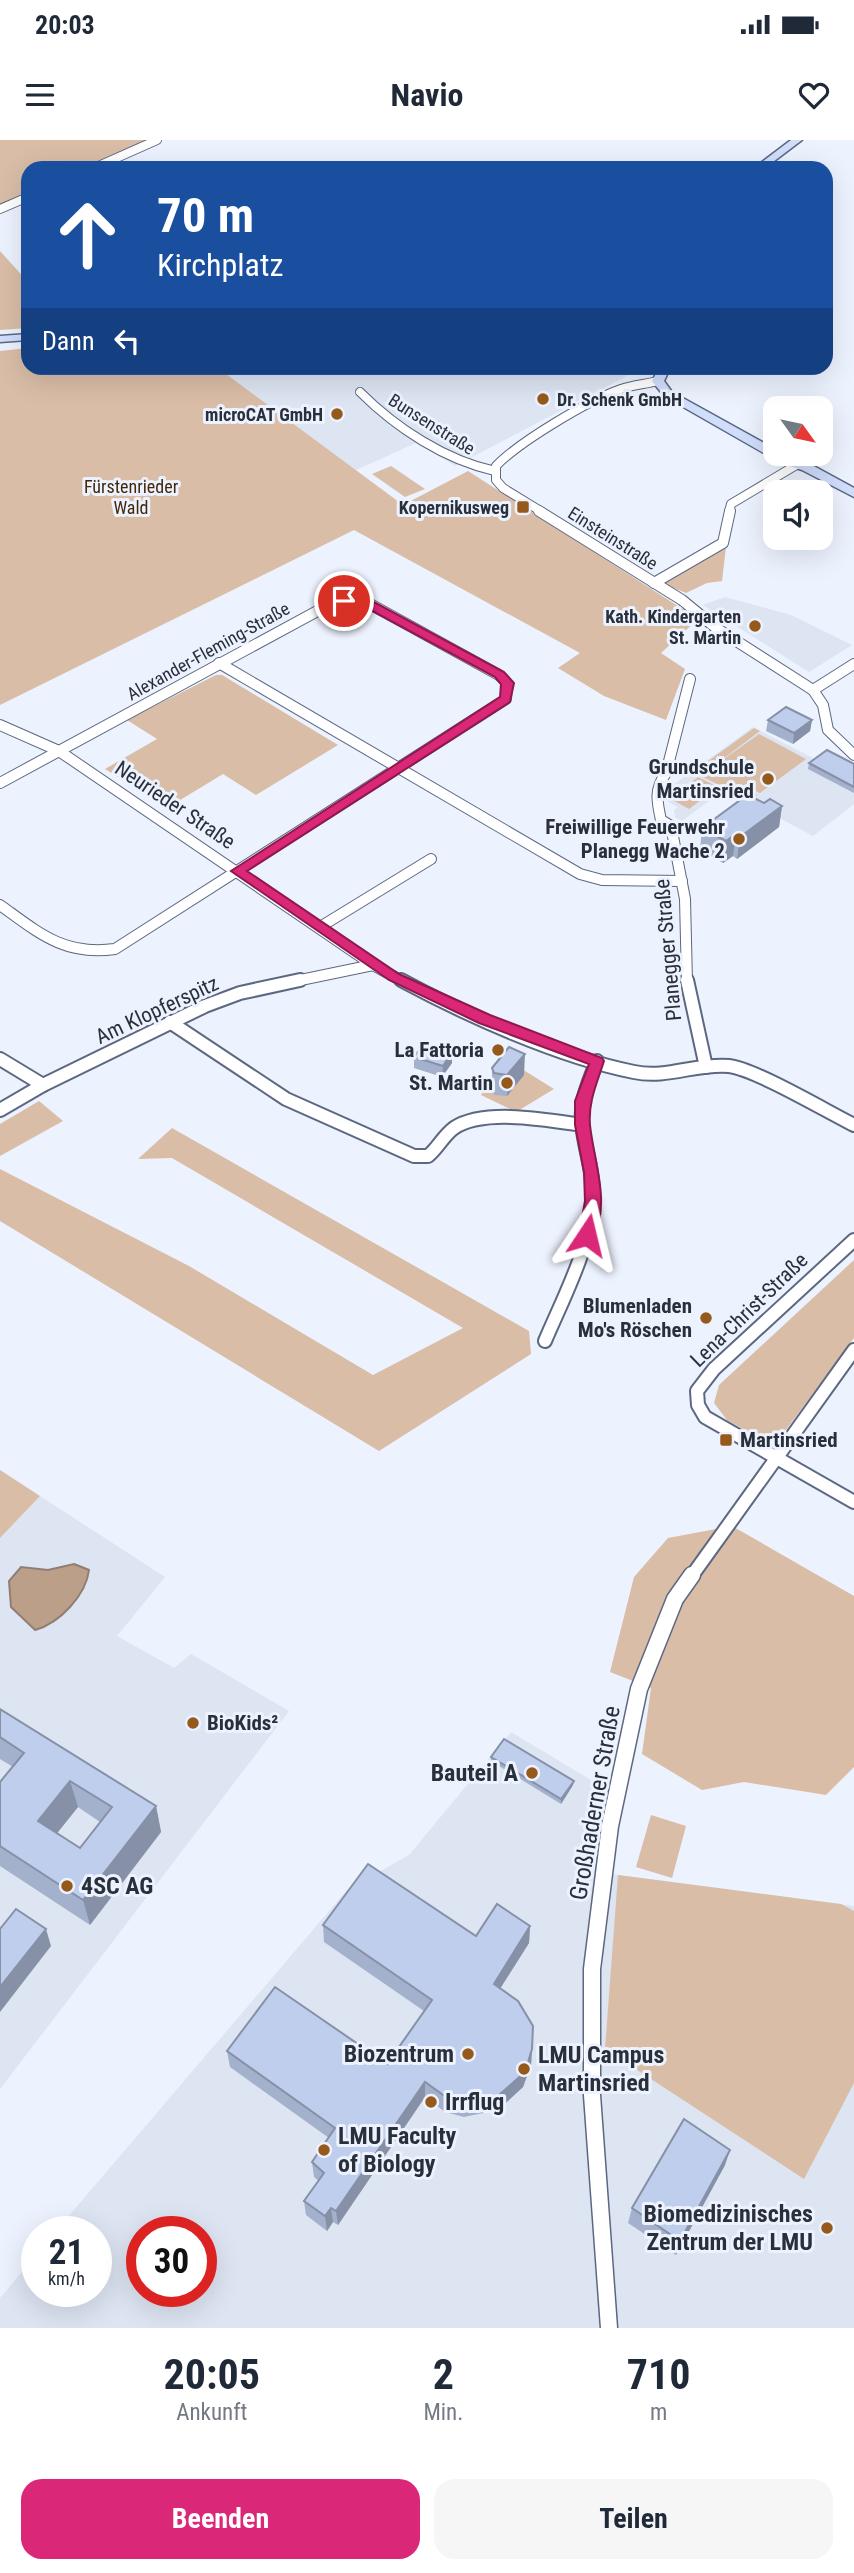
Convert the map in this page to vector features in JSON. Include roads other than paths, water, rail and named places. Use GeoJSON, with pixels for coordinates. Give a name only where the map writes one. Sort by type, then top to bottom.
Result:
{"type":"FeatureCollection","features":[{"type":"Feature","properties":{"kind":"street"},"geometry":{"type":"LineString","coordinates":[[110,161],[156,140]]}},
{"type":"Feature","properties":{"kind":"street"},"geometry":{"type":"LineString","coordinates":[[768,161],[797,140]]}},
{"type":"Feature","properties":{"kind":"street"},"geometry":{"type":"LineString","coordinates":[[0,209],[21,200]]}},
{"type":"Feature","properties":{"kind":"street"},"geometry":{"type":"LineString","coordinates":[[0,339],[21,338]]}},
{"type":"Feature","properties":{"kind":"street"},"geometry":{"type":"LineString","coordinates":[[658,381],[661,375]]}},
{"type":"Feature","properties":{"kind":"street"},"geometry":{"type":"LineString","coordinates":[[658,381],[668,394],[763,445]]}},
{"type":"Feature","properties":{"kind":"street"},"geometry":{"type":"LineString","coordinates":[[495,471],[499,460],[513,448],[596,401],[620,388],[658,381]]}},
{"type":"Feature","properties":{"kind":"street","name":"Bunsenstraße"},"geometry":{"type":"LineString","coordinates":[[360,392],[372,405],[462,463],[495,471]]}},
{"type":"Feature","properties":{"kind":"street"},"geometry":{"type":"LineString","coordinates":[[654,583],[723,543],[731,504],[795,466]]}},
{"type":"Feature","properties":{"kind":"street"},"geometry":{"type":"LineString","coordinates":[[802,466],[854,493]]}},
{"type":"Feature","properties":{"kind":"street","name":"Einsteinstraße"},"geometry":{"type":"LineString","coordinates":[[495,471],[496,480],[503,488],[654,583],[706,617],[716,628],[813,690]]}},
{"type":"Feature","properties":{"kind":"street","name":"Alexander-Fleming-Straße"},"geometry":{"type":"LineString","coordinates":[[0,783],[321,607],[354,600],[370,604],[504,678],[508,688],[506,699],[399,768]]}},
{"type":"Feature","properties":{"kind":"street"},"geometry":{"type":"LineString","coordinates":[[219,663],[580,874],[602,880],[682,881]]}},
{"type":"Feature","properties":{"kind":"street"},"geometry":{"type":"LineString","coordinates":[[854,664],[813,690],[823,705],[828,730],[854,755]]}},
{"type":"Feature","properties":{"kind":"street","name":"Planegger Straße"},"geometry":{"type":"LineString","coordinates":[[690,679],[672,740],[666,772],[659,782],[656,797],[661,820],[671,826],[682,881],[687,992],[706,1067]]}},
{"type":"Feature","properties":{"kind":"street","name":"Neurieder Straße"},"geometry":{"type":"LineString","coordinates":[[0,725],[59,751],[373,965],[473,1014],[597,1061],[663,1077],[706,1067]]}},
{"type":"Feature","properties":{"kind":"street"},"geometry":{"type":"LineString","coordinates":[[0,905],[70,950],[92,954],[115,950],[399,768]]}},
{"type":"Feature","properties":{"kind":"street"},"geometry":{"type":"LineString","coordinates":[[320,927],[431,859]]}},
{"type":"Feature","properties":{"kind":"street","name":"Am Klopferspitz"},"geometry":{"type":"LineString","coordinates":[[0,1110],[43,1085],[170,1022],[240,993],[373,965]]}},
{"type":"Feature","properties":{"kind":"street"},"geometry":{"type":"LineString","coordinates":[[170,1022],[286,1099],[414,1156],[428,1156],[437,1150],[457,1126],[518,1118],[582,1125]]}},
{"type":"Feature","properties":{"kind":"street"},"geometry":{"type":"LineString","coordinates":[[0,1059],[43,1085]]}},
{"type":"Feature","properties":{"kind":"street"},"geometry":{"type":"LineString","coordinates":[[545,1341],[577,1265],[591,1213],[592,1172],[582,1125],[583,1101],[597,1061]]}},
{"type":"Feature","properties":{"kind":"street"},"geometry":{"type":"LineString","coordinates":[[706,1067],[726,1065],[740,1068],[854,1125]]}},
{"type":"Feature","properties":{"kind":"street","name":"Lena-Christ-Straße"},"geometry":{"type":"LineString","coordinates":[[854,1240],[714,1369],[697,1391],[698,1405],[705,1417],[854,1502]]}},
{"type":"Feature","properties":{"kind":"street","name":"Großhaderner Straße"},"geometry":{"type":"LineString","coordinates":[[609,2328],[603,2213],[592,2095],[591,2024],[597,1923],[612,1814],[644,1673],[675,1599],[854,1350]]}},
{"type":"Feature","properties":{"kind":"place","name":"Dr. Schenk GmbH"},"geometry":{"type":"Point","coordinates":[543,399]}},
{"type":"Feature","properties":{"kind":"place","name":"microCAT GmbH"},"geometry":{"type":"Point","coordinates":[337,414]}},
{"type":"Feature","properties":{"kind":"place","name":"Kopernikusweg"},"geometry":{"type":"Point","coordinates":[523,507]}},
{"type":"Feature","properties":{"kind":"place","name":"Kath. Kindergarten St. Martin"},"geometry":{"type":"Point","coordinates":[755,626]}},
{"type":"Feature","properties":{"kind":"place","name":"Grundschule Martinsried"},"geometry":{"type":"Point","coordinates":[768,779]}},
{"type":"Feature","properties":{"kind":"place","name":"Freiwillige Feuerwehr Planegg Wache 2"},"geometry":{"type":"Point","coordinates":[739,839]}},
{"type":"Feature","properties":{"kind":"place","name":"La Fattoria"},"geometry":{"type":"Point","coordinates":[498,1050]}},
{"type":"Feature","properties":{"kind":"place","name":"St. Martin"},"geometry":{"type":"Point","coordinates":[507,1083]}},
{"type":"Feature","properties":{"kind":"place","name":"Blumenladen Mo's Röschen"},"geometry":{"type":"Point","coordinates":[706,1318]}},
{"type":"Feature","properties":{"kind":"place","name":"Martinsried"},"geometry":{"type":"Point","coordinates":[726,1440]}},
{"type":"Feature","properties":{"kind":"place","name":"BioKids²"},"geometry":{"type":"Point","coordinates":[193,1723]}},
{"type":"Feature","properties":{"kind":"place","name":"Bauteil A"},"geometry":{"type":"Point","coordinates":[532,1773]}},
{"type":"Feature","properties":{"kind":"place","name":"4SC AG"},"geometry":{"type":"Point","coordinates":[67,1886]}},
{"type":"Feature","properties":{"kind":"place","name":"Biozentrum"},"geometry":{"type":"Point","coordinates":[468,2054]}},
{"type":"Feature","properties":{"kind":"place","name":"LMU Campus Martinsried"},"geometry":{"type":"Point","coordinates":[524,2069]}},
{"type":"Feature","properties":{"kind":"place","name":"Irrflug"},"geometry":{"type":"Point","coordinates":[431,2102]}},
{"type":"Feature","properties":{"kind":"place","name":"LMU Faculty of Biology"},"geometry":{"type":"Point","coordinates":[324,2150]}},
{"type":"Feature","properties":{"kind":"place","name":"Biomedizinisches Zentrum der LMU"},"geometry":{"type":"Point","coordinates":[827,2228]}},
{"type":"Feature","properties":{"kind":"park label","name":"Fürstenrieder Wald"},"geometry":{"type":"Point","coordinates":[131,496]}}]}
